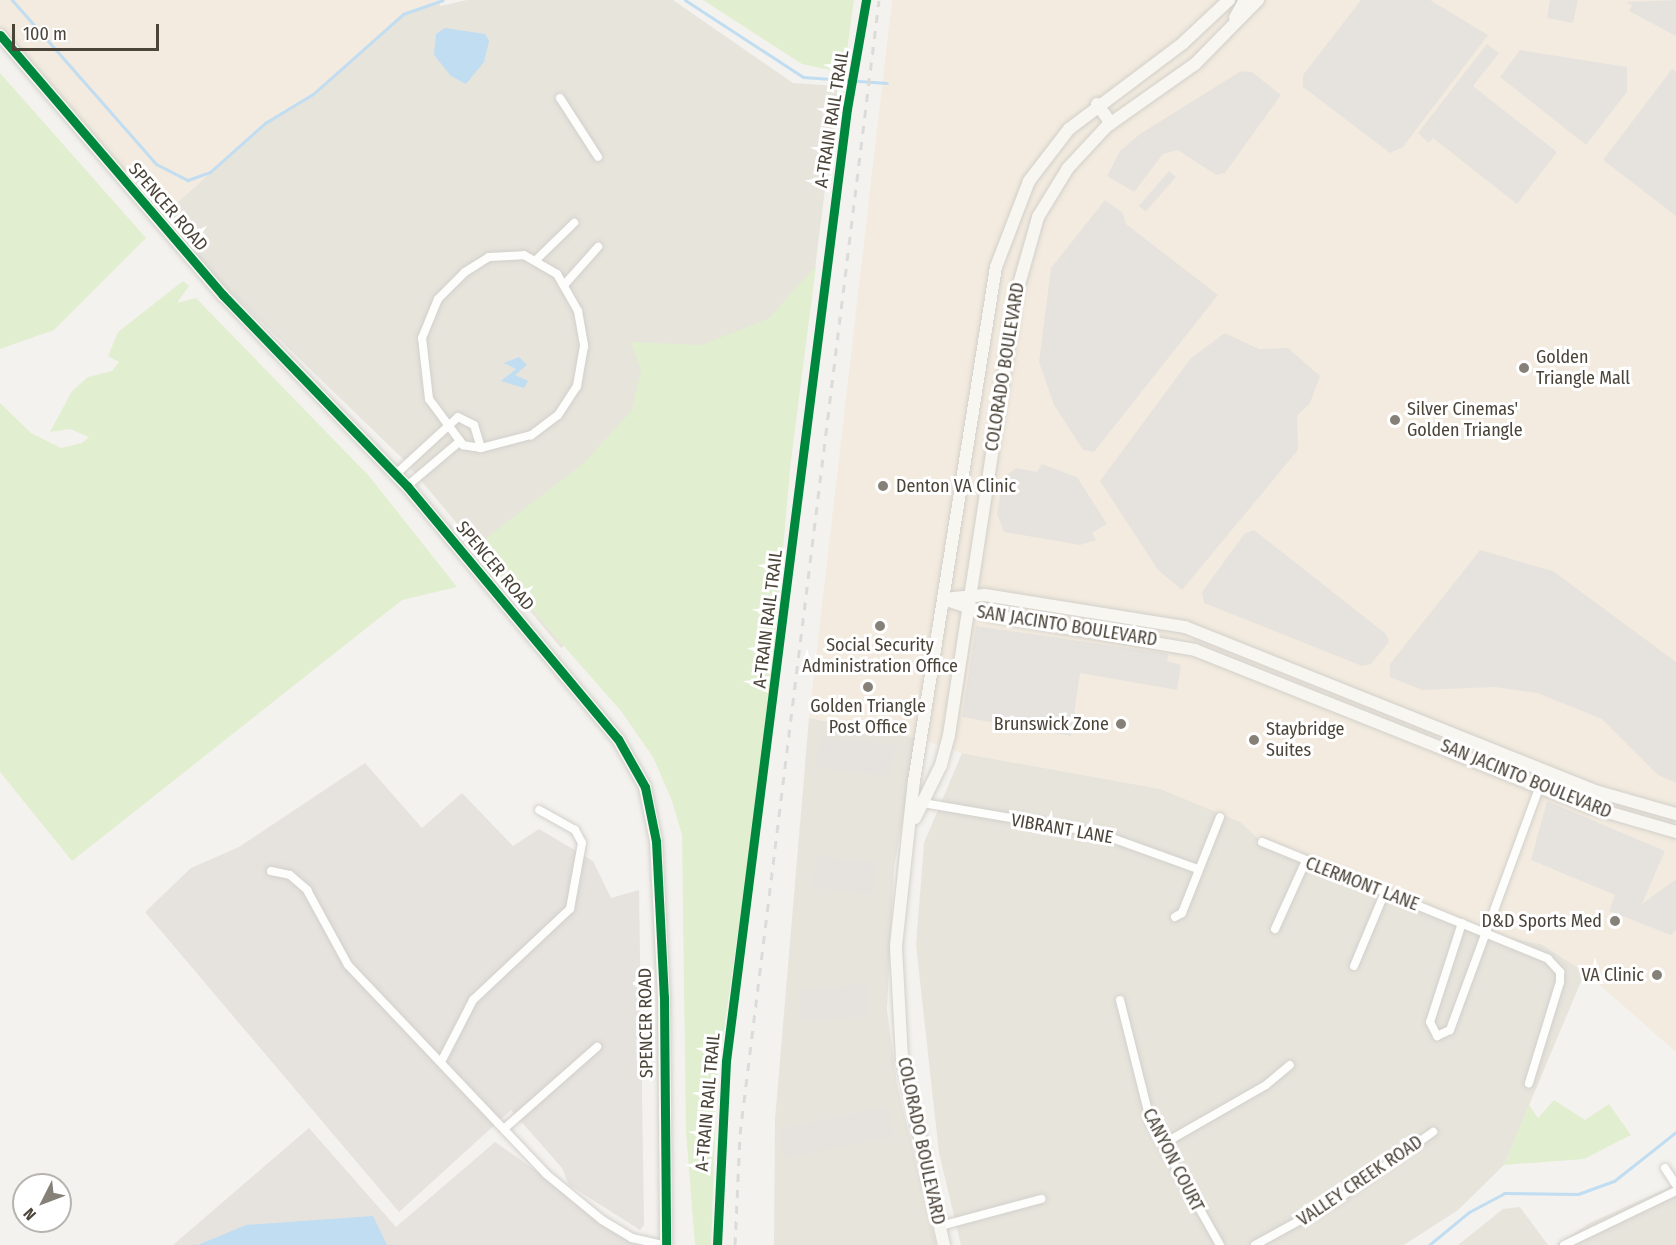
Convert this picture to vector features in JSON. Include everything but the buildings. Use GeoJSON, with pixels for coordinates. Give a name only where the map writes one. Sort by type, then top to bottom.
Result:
{"type":"FeatureCollection","features":[{"type":"Feature","properties":{"kind":"street","name":"COLORADO BOULEVARD"},"geometry":{"type":"LineString","coordinates":[[944,1245],[908,1095],[896,998],[900,903],[985,330],[1005,236],[1029,181],[1069,129],[1097,104],[1182,43],[1229,0]]}},
{"type":"Feature","properties":{"kind":"street"},"geometry":{"type":"LineString","coordinates":[[1195,64],[1245,0]]}},
{"type":"Feature","properties":{"kind":"street","name":"COLORADO BOULEVARD"},"geometry":{"type":"LineString","coordinates":[[912,822],[923,803],[949,735],[969,594],[1030,237],[1068,168],[1111,123],[1195,64],[1258,0]]}},
{"type":"Feature","properties":{"kind":"street","name":"SPENCER ROAD"},"geometry":{"type":"LineString","coordinates":[[0,35],[215,287],[407,486],[618,739],[645,787],[656,841],[664,1003],[664,1245]]}},
{"type":"Feature","properties":{"kind":"street"},"geometry":{"type":"LineString","coordinates":[[560,99],[598,157]]}},
{"type":"Feature","properties":{"kind":"street"},"geometry":{"type":"LineString","coordinates":[[1097,104],[1111,123]]}},
{"type":"Feature","properties":{"kind":"street"},"geometry":{"type":"LineString","coordinates":[[537,259],[574,223]]}},
{"type":"Feature","properties":{"kind":"street"},"geometry":{"type":"LineString","coordinates":[[565,284],[598,247]]}},
{"type":"Feature","properties":{"kind":"street"},"geometry":{"type":"LineString","coordinates":[[512,254],[537,259],[565,284],[584,337],[572,395],[540,430],[481,448],[459,442],[432,405],[422,370],[422,338],[432,309],[453,282],[481,261],[512,254]]}},
{"type":"Feature","properties":{"kind":"street"},"geometry":{"type":"LineString","coordinates":[[396,474],[464,416],[474,425],[481,448]]}},
{"type":"Feature","properties":{"kind":"street"},"geometry":{"type":"LineString","coordinates":[[407,486],[459,442]]}},
{"type":"Feature","properties":{"kind":"street","name":"SAN JACINTO BOULEVARD"},"geometry":{"type":"LineString","coordinates":[[944,599],[969,594],[1185,627],[1542,767],[1595,791],[1676,814]]}},
{"type":"Feature","properties":{"kind":"street","name":"SAN JACINTO BOULEVARD"},"geometry":{"type":"LineString","coordinates":[[944,599],[967,610],[1171,643],[1540,784],[1590,807],[1676,831]]}},
{"type":"Feature","properties":{"kind":"street"},"geometry":{"type":"LineString","coordinates":[[1083,610],[1088,629]]}},
{"type":"Feature","properties":{"kind":"street"},"geometry":{"type":"LineString","coordinates":[[1088,629],[1099,613]]}},
{"type":"Feature","properties":{"kind":"street"},"geometry":{"type":"LineString","coordinates":[[1327,701],[1333,684]]}},
{"type":"Feature","properties":{"kind":"street"},"geometry":{"type":"LineString","coordinates":[[1522,777],[1528,762]]}},
{"type":"Feature","properties":{"kind":"street"},"geometry":{"type":"LineString","coordinates":[[1462,923],[1430,1022],[1437,1036],[1450,1030],[1483,932],[1540,784],[1542,767]]}},
{"type":"Feature","properties":{"kind":"street","name":"VIBRANT LANE"},"geometry":{"type":"LineString","coordinates":[[923,803],[946,810],[1098,833],[1198,869]]}},
{"type":"Feature","properties":{"kind":"street"},"geometry":{"type":"LineString","coordinates":[[441,1062],[473,1000],[570,909],[582,843],[575,830],[539,810]]}},
{"type":"Feature","properties":{"kind":"street"},"geometry":{"type":"LineString","coordinates":[[1175,917],[1182,913],[1220,817]]}},
{"type":"Feature","properties":{"kind":"street","name":"CLERMONT LANE"},"geometry":{"type":"LineString","coordinates":[[1262,842],[1305,862],[1548,959],[1560,972],[1529,1083]]}},
{"type":"Feature","properties":{"kind":"street"},"geometry":{"type":"LineString","coordinates":[[1275,929],[1305,862]]}},
{"type":"Feature","properties":{"kind":"street"},"geometry":{"type":"LineString","coordinates":[[271,871],[290,875],[307,890],[348,965],[579,1204],[632,1238],[664,1245]]}},
{"type":"Feature","properties":{"kind":"street"},"geometry":{"type":"LineString","coordinates":[[1354,966],[1384,892]]}},
{"type":"Feature","properties":{"kind":"street","name":"CANYON COURT"},"geometry":{"type":"LineString","coordinates":[[1120,1000],[1142,1098],[1163,1144],[1220,1245]]}},
{"type":"Feature","properties":{"kind":"street"},"geometry":{"type":"LineString","coordinates":[[505,1128],[597,1047]]}},
{"type":"Feature","properties":{"kind":"street"},"geometry":{"type":"LineString","coordinates":[[1163,1144],[1266,1085],[1290,1065]]}},
{"type":"Feature","properties":{"kind":"street","name":"VALLEY CREEK ROAD"},"geometry":{"type":"LineString","coordinates":[[1255,1245],[1336,1200],[1433,1132]]}},
{"type":"Feature","properties":{"kind":"street"},"geometry":{"type":"LineString","coordinates":[[1665,1168],[1676,1185]]}},
{"type":"Feature","properties":{"kind":"street"},"geometry":{"type":"LineString","coordinates":[[1564,1245],[1676,1191]]}},
{"type":"Feature","properties":{"kind":"street"},"geometry":{"type":"LineString","coordinates":[[940,1226],[1041,1199]]}},
{"type":"Feature","properties":{"kind":"shaded area"},"geometry":{"type":"Polygon","coordinates":[[[0,0],[439,1],[403,14],[313,94],[265,123],[157,221],[0,35],[0,0]]]}},
{"type":"Feature","properties":{"kind":"shaded area"},"geometry":{"type":"Polygon","coordinates":[[[467,0],[673,0],[793,83],[838,86],[791,459],[561,648],[403,459],[157,221],[265,123],[403,14],[439,1],[440,6],[467,0]]]}},
{"type":"Feature","properties":{"kind":"shaded area","name":"Golden Triangle Mall"},"geometry":{"type":"Polygon","coordinates":[[[892,0],[1676,0],[1676,1052],[1585,972],[1541,944],[1483,932],[1262,842],[1240,822],[1161,789],[962,753],[918,738],[809,718],[892,0]]]}},
{"type":"Feature","properties":{"kind":"shaded area"},"geometry":{"type":"Polygon","coordinates":[[[1361,0],[1430,0],[1488,35],[1403,147],[1390,153],[1303,87],[1303,75],[1361,0]]]}},
{"type":"Feature","properties":{"kind":"shaded area"},"geometry":{"type":"Polygon","coordinates":[[[1550,0],[1578,0],[1573,23],[1547,18],[1550,0]]]}},
{"type":"Feature","properties":{"kind":"shaded area"},"geometry":{"type":"Polygon","coordinates":[[[1676,0],[1676,36],[1629,11],[1632,5],[1625,2],[1676,0]]]}},
{"type":"Feature","properties":{"kind":"shaded area"},"geometry":{"type":"Polygon","coordinates":[[[1487,44],[1499,53],[1473,86],[1557,152],[1517,204],[1433,138],[1429,143],[1418,133],[1487,44]]]}},
{"type":"Feature","properties":{"kind":"shaded area"},"geometry":{"type":"Polygon","coordinates":[[[1520,50],[1627,67],[1627,92],[1586,145],[1500,77],[1520,50]]]}},
{"type":"Feature","properties":{"kind":"shaded area"},"geometry":{"type":"Polygon","coordinates":[[[1672,69],[1676,71],[1676,216],[1603,160],[1672,69]]]}},
{"type":"Feature","properties":{"kind":"shaded area"},"geometry":{"type":"Polygon","coordinates":[[[1241,71],[1252,72],[1281,95],[1225,173],[1216,175],[1178,150],[1163,154],[1134,192],[1107,176],[1120,151],[1140,134],[1241,71]]]}},
{"type":"Feature","properties":{"kind":"shaded area"},"geometry":{"type":"Polygon","coordinates":[[[1169,171],[1176,177],[1146,212],[1139,206],[1169,171]]]}},
{"type":"Feature","properties":{"kind":"shaded area"},"geometry":{"type":"Polygon","coordinates":[[[1105,200],[1123,213],[1126,224],[1218,295],[1094,452],[1083,450],[1054,405],[1039,362],[1051,268],[1105,200]]]}},
{"type":"Feature","properties":{"kind":"shaded area"},"geometry":{"type":"Polygon","coordinates":[[[1225,333],[1259,349],[1288,348],[1320,376],[1310,403],[1297,416],[1298,450],[1182,590],[1158,570],[1100,481],[1191,358],[1225,333]]]}},
{"type":"Feature","properties":{"kind":"shaded area"},"geometry":{"type":"Polygon","coordinates":[[[1042,464],[1077,477],[1107,524],[1092,533],[1096,540],[1080,545],[1004,532],[997,514],[1003,478],[1016,468],[1037,472],[1042,464]]]}},
{"type":"Feature","properties":{"kind":"shaded area"},"geometry":{"type":"Polygon","coordinates":[[[1254,530],[1386,634],[1389,642],[1371,664],[1362,666],[1204,603],[1202,592],[1245,533],[1254,530]]]}},
{"type":"Feature","properties":{"kind":"shaded area"},"geometry":{"type":"Polygon","coordinates":[[[1480,550],[1553,571],[1676,662],[1676,783],[1658,775],[1602,719],[1537,693],[1494,687],[1422,690],[1390,677],[1390,664],[1480,550]]]}},
{"type":"Feature","properties":{"kind":"shaded area"},"geometry":{"type":"Polygon","coordinates":[[[976,626],[1168,654],[1167,661],[1181,665],[1177,690],[1080,673],[1071,736],[962,717],[976,626]]]}},
{"type":"Feature","properties":{"kind":"shaded area"},"geometry":{"type":"Polygon","coordinates":[[[809,718],[918,738],[894,867],[887,1010],[897,1083],[936,1245],[774,1245],[775,1119],[809,718]]]}},
{"type":"Feature","properties":{"kind":"shaded area"},"geometry":{"type":"Polygon","coordinates":[[[820,735],[895,746],[891,777],[816,767],[820,735]]]}},
{"type":"Feature","properties":{"kind":"shaded area"},"geometry":{"type":"Polygon","coordinates":[[[962,753],[1161,789],[1241,822],[1262,842],[1483,932],[1541,944],[1585,972],[1504,1165],[1458,1210],[1404,1245],[961,1245],[939,1153],[916,945],[924,843],[962,753]]]}},
{"type":"Feature","properties":{"kind":"shaded area"},"geometry":{"type":"Polygon","coordinates":[[[365,763],[422,828],[462,793],[513,846],[539,829],[593,861],[611,898],[639,890],[644,1225],[640,1230],[569,1185],[562,1168],[511,1110],[399,1212],[145,912],[191,868],[239,847],[365,763]]]}},
{"type":"Feature","properties":{"kind":"shaded area"},"geometry":{"type":"Polygon","coordinates":[[[1547,801],[1665,851],[1642,904],[1676,879],[1676,930],[1671,935],[1609,911],[1615,895],[1531,860],[1547,801]]]}},
{"type":"Feature","properties":{"kind":"shaded area"},"geometry":{"type":"Polygon","coordinates":[[[817,855],[877,863],[873,895],[813,887],[817,855]]]}},
{"type":"Feature","properties":{"kind":"shaded area"},"geometry":{"type":"Polygon","coordinates":[[[867,984],[870,1016],[801,1022],[798,990],[867,984]]]}},
{"type":"Feature","properties":{"kind":"shaded area"},"geometry":{"type":"Polygon","coordinates":[[[888,1106],[894,1135],[785,1159],[778,1129],[888,1106]]]}},
{"type":"Feature","properties":{"kind":"shaded area"},"geometry":{"type":"Polygon","coordinates":[[[309,1128],[396,1227],[495,1142],[632,1238],[662,1245],[173,1245],[309,1128]]]}},
{"type":"Feature","properties":{"kind":"shaded area"},"geometry":{"type":"Polygon","coordinates":[[[1676,1184],[1676,1245],[1556,1245],[1590,1223],[1676,1184]]]}},
{"type":"Feature","properties":{"kind":"shaded area"},"geometry":{"type":"Polygon","coordinates":[[[1520,1207],[1548,1245],[1458,1245],[1503,1209],[1520,1207]]]}},
{"type":"Feature","properties":{"kind":"green space"},"geometry":{"type":"Polygon","coordinates":[[[703,0],[854,0],[844,73],[802,64],[703,0]]]}},
{"type":"Feature","properties":{"kind":"green space"},"geometry":{"type":"Polygon","coordinates":[[[0,73],[146,238],[54,330],[0,349],[0,73]]]}},
{"type":"Feature","properties":{"kind":"green space"},"geometry":{"type":"Polygon","coordinates":[[[816,266],[791,459],[767,730],[717,1079],[711,1245],[695,1245],[686,1132],[682,835],[672,801],[653,757],[621,711],[476,546],[585,462],[632,410],[641,370],[631,342],[701,345],[768,319],[816,266]]]}},
{"type":"Feature","properties":{"kind":"green space"},"geometry":{"type":"Polygon","coordinates":[[[183,281],[189,286],[177,303],[196,298],[369,476],[457,587],[402,600],[72,861],[0,772],[0,403],[31,433],[61,448],[82,443],[89,437],[70,429],[50,432],[72,391],[88,377],[112,371],[119,362],[108,356],[118,332],[183,281]]]}},
{"type":"Feature","properties":{"kind":"green space"},"geometry":{"type":"Polygon","coordinates":[[[1554,1100],[1585,1120],[1609,1104],[1631,1135],[1584,1159],[1504,1165],[1529,1105],[1538,1118],[1554,1100]]]}},
{"type":"Feature","properties":{"kind":"water"},"geometry":{"type":"Polygon","coordinates":[[[445,28],[485,34],[489,41],[484,62],[466,84],[451,76],[434,55],[436,34],[445,28]]]}},
{"type":"Feature","properties":{"kind":"water"},"geometry":{"type":"Polygon","coordinates":[[[519,357],[527,365],[515,375],[528,381],[524,388],[501,381],[516,369],[504,363],[519,357]]]}},
{"type":"Feature","properties":{"kind":"water"},"geometry":{"type":"Polygon","coordinates":[[[373,1216],[387,1245],[198,1245],[246,1225],[373,1216]]]}},
{"type":"Feature","properties":{"kind":"waterway"},"geometry":{"type":"LineString","coordinates":[[12,0],[156,164],[188,180],[210,172],[265,123],[313,94],[403,14],[443,0]]}},
{"type":"Feature","properties":{"kind":"waterway"},"geometry":{"type":"LineString","coordinates":[[685,0],[803,77],[887,83]]}},
{"type":"Feature","properties":{"kind":"waterway"},"geometry":{"type":"LineString","coordinates":[[1429,1245],[1469,1212],[1504,1193],[1578,1194],[1614,1181],[1676,1132]]}},
{"type":"Feature","properties":{"kind":"railway"},"geometry":{"type":"LineString","coordinates":[[735,1245],[740,1134],[879,0]]}},
{"type":"Feature","properties":{"kind":"cycle path","name":"A-TRAIN RAIL TRAIL"},"geometry":{"type":"LineString","coordinates":[[717,1245],[726,1061],[847,109],[866,0]]}},
{"type":"Feature","properties":{"kind":"cycle path"},"geometry":{"type":"LineString","coordinates":[[0,35],[223,295],[407,486],[618,739],[645,787],[656,841],[664,997],[666,1245]]}},
{"type":"Feature","properties":{"kind":"place","name":"Golden Triangle Mall"},"geometry":{"type":"Point","coordinates":[1524,368]}},
{"type":"Feature","properties":{"kind":"place","name":"Silver Cinemas' Golden Triangle"},"geometry":{"type":"Point","coordinates":[1395,420]}},
{"type":"Feature","properties":{"kind":"place","name":"Denton VA Clinic"},"geometry":{"type":"Point","coordinates":[883,486]}},
{"type":"Feature","properties":{"kind":"place","name":"Social Security Administration Office"},"geometry":{"type":"Point","coordinates":[880,626]}},
{"type":"Feature","properties":{"kind":"place","name":"Golden Triangle Post Office"},"geometry":{"type":"Point","coordinates":[868,687]}},
{"type":"Feature","properties":{"kind":"place","name":"Brunswick Zone"},"geometry":{"type":"Point","coordinates":[1121,724]}},
{"type":"Feature","properties":{"kind":"place","name":"Staybridge Suites"},"geometry":{"type":"Point","coordinates":[1254,740]}},
{"type":"Feature","properties":{"kind":"place","name":"D&D Sports Med"},"geometry":{"type":"Point","coordinates":[1615,921]}},
{"type":"Feature","properties":{"kind":"place","name":"VA Clinic"},"geometry":{"type":"Point","coordinates":[1657,975]}}]}
